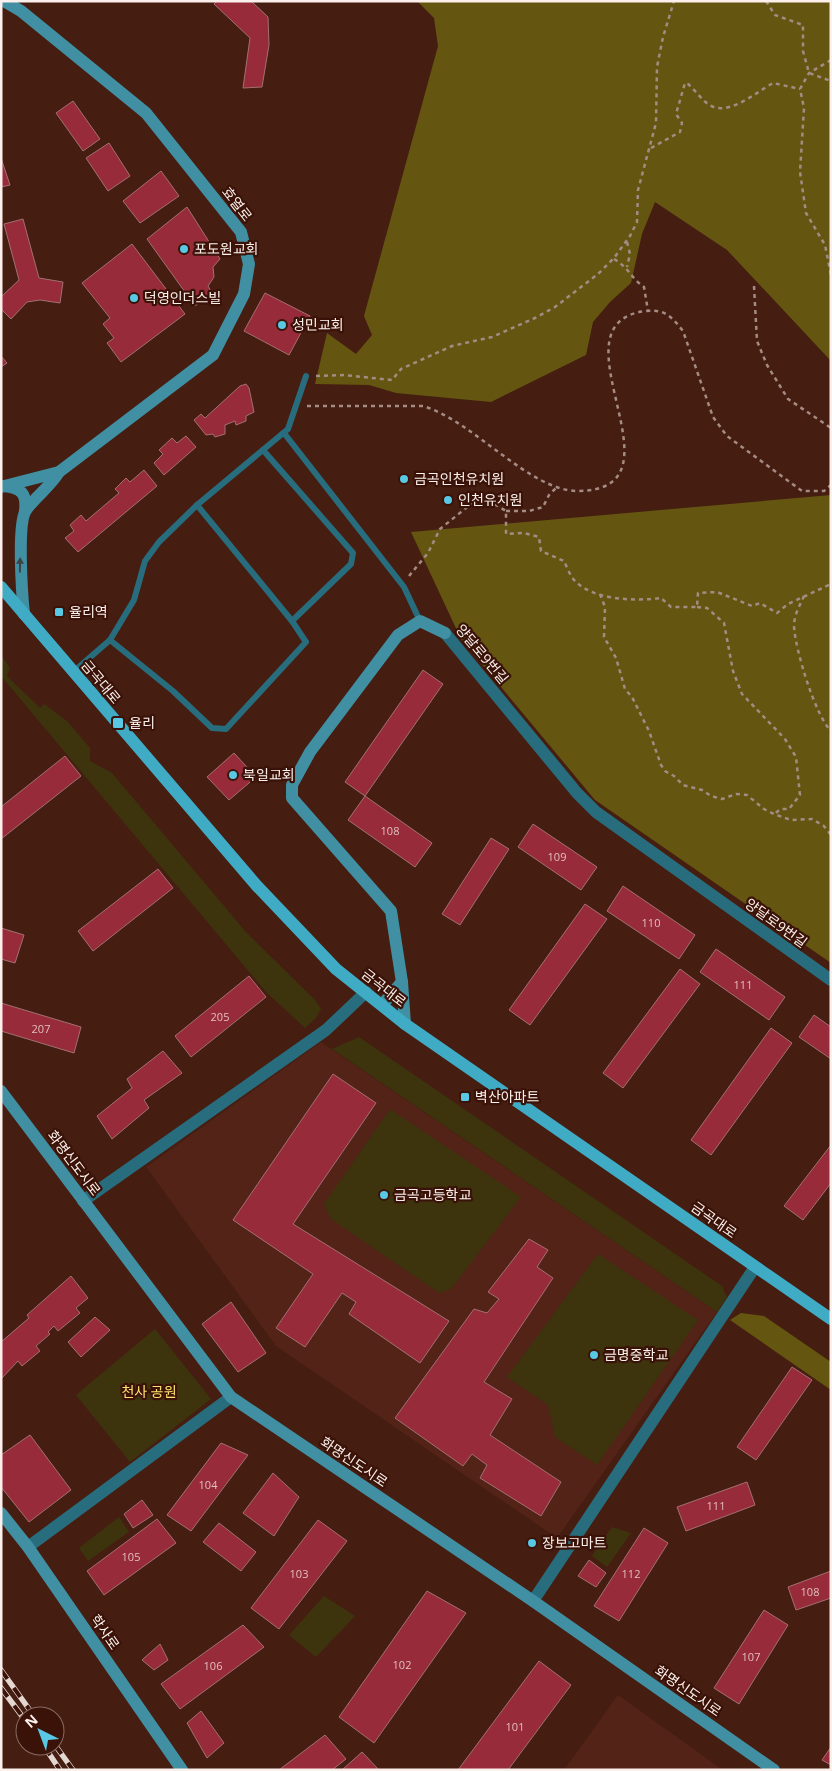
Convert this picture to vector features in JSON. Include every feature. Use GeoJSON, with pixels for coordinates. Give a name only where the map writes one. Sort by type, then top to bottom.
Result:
{"type":"FeatureCollection","features":[{"type":"Feature","properties":{"kind":"main road","name":"효열로"},"geometry":{"type":"LineString","coordinates":[[4,1],[21,11],[146,113],[241,232],[249,264],[244,294],[213,355],[59,472],[4,484]]}},
{"type":"Feature","properties":{"kind":"main road"},"geometry":{"type":"LineString","coordinates":[[25,511],[51,484],[59,472]]}},
{"type":"Feature","properties":{"kind":"main road"},"geometry":{"type":"LineString","coordinates":[[4,484],[22,492],[26,498],[20,566],[24,614]]}},
{"type":"Feature","properties":{"kind":"main road","name":"금곡대로"},"geometry":{"type":"LineString","coordinates":[[1,587],[257,886],[336,969],[406,1024],[831,1319]]}},
{"type":"Feature","properties":{"kind":"main road"},"geometry":{"type":"LineString","coordinates":[[406,1024],[402,982],[391,911],[292,798],[292,785],[310,752],[398,634],[420,621]]}},
{"type":"Feature","properties":{"kind":"main road","name":"양달로9번길"},"geometry":{"type":"LineString","coordinates":[[420,621],[445,633]]}},
{"type":"Feature","properties":{"kind":"main road"},"geometry":{"type":"LineString","coordinates":[[382,1005],[402,982]]}},
{"type":"Feature","properties":{"kind":"main road","name":"화명신도시로"},"geometry":{"type":"LineString","coordinates":[[1,1091],[231,1397],[533,1601],[774,1770]]}},
{"type":"Feature","properties":{"kind":"main road","name":"학사로"},"geometry":{"type":"LineString","coordinates":[[1,1513],[28,1547],[182,1770]]}},
{"type":"Feature","properties":{"kind":"street","name":"양달로9번길"},"geometry":{"type":"LineString","coordinates":[[445,633],[577,793],[596,812],[831,980]]}},
{"type":"Feature","properties":{"kind":"street"},"geometry":{"type":"LineString","coordinates":[[83,1201],[326,1030],[366,992]]}},
{"type":"Feature","properties":{"kind":"street"},"geometry":{"type":"LineString","coordinates":[[533,1601],[755,1267]]}},
{"type":"Feature","properties":{"kind":"street"},"geometry":{"type":"LineString","coordinates":[[28,1547],[231,1397]]}},
{"type":"Feature","properties":{"kind":"lane"},"geometry":{"type":"LineString","coordinates":[[73,672],[110,640],[134,600],[145,561],[159,542],[197,505],[288,429],[306,376]]}},
{"type":"Feature","properties":{"kind":"lane"},"geometry":{"type":"LineString","coordinates":[[284,433],[404,587],[420,621]]}},
{"type":"Feature","properties":{"kind":"lane"},"geometry":{"type":"LineString","coordinates":[[263,450],[353,553],[351,564],[292,621]]}},
{"type":"Feature","properties":{"kind":"lane"},"geometry":{"type":"LineString","coordinates":[[110,640],[173,691],[212,728],[226,729],[306,642],[292,621],[197,505]]}},
{"type":"Feature","properties":{"kind":"path"},"geometry":{"type":"LineString","coordinates":[[306,376],[344,375],[392,380],[402,369],[452,346],[492,337],[535,318],[555,307],[598,274],[614,258],[637,222],[638,190],[651,148],[656,123],[657,67],[662,37],[674,1]]}},
{"type":"Feature","properties":{"kind":"path"},"geometry":{"type":"LineString","coordinates":[[766,1],[776,15],[803,25],[803,51],[809,73]]}},
{"type":"Feature","properties":{"kind":"path"},"geometry":{"type":"LineString","coordinates":[[831,60],[809,73],[800,88],[804,108],[800,172],[806,213],[825,245],[831,275]]}},
{"type":"Feature","properties":{"kind":"path"},"geometry":{"type":"LineString","coordinates":[[809,73],[831,80]]}},
{"type":"Feature","properties":{"kind":"path"},"geometry":{"type":"LineString","coordinates":[[651,148],[680,132],[682,123],[676,114],[685,83],[707,104],[719,109],[728,108],[772,83],[800,88]]}},
{"type":"Feature","properties":{"kind":"path"},"geometry":{"type":"LineString","coordinates":[[626,241],[630,254],[627,268]]}},
{"type":"Feature","properties":{"kind":"path"},"geometry":{"type":"LineString","coordinates":[[614,258],[627,268],[636,282],[644,288],[648,311]]}},
{"type":"Feature","properties":{"kind":"path"},"geometry":{"type":"LineString","coordinates":[[754,286],[757,341],[768,365],[788,399],[831,428]]}},
{"type":"Feature","properties":{"kind":"path"},"geometry":{"type":"LineString","coordinates":[[296,406],[423,406],[440,412],[460,423],[518,466],[556,488],[578,491],[604,485],[616,476],[622,468],[626,450],[606,351],[610,335],[620,322],[639,312],[660,310],[674,320],[683,331],[713,417],[727,436],[802,491],[824,491],[831,485]]}},
{"type":"Feature","properties":{"kind":"path"},"geometry":{"type":"LineString","coordinates":[[404,587],[408,576],[428,553],[440,529],[471,504],[496,505],[506,511],[529,511],[543,507],[549,495],[556,488]]}},
{"type":"Feature","properties":{"kind":"path"},"geometry":{"type":"LineString","coordinates":[[506,511],[506,534],[524,533],[539,537],[541,551],[564,560],[573,580],[582,587],[600,594],[634,601],[661,598],[671,607],[706,608],[724,623],[733,671],[742,694],[786,739],[796,758],[800,795],[789,809],[781,809],[774,814]]}},
{"type":"Feature","properties":{"kind":"path"},"geometry":{"type":"LineString","coordinates":[[697,608],[698,593],[717,592],[752,606],[760,603],[777,614],[805,595],[831,584]]}},
{"type":"Feature","properties":{"kind":"path"},"geometry":{"type":"LineString","coordinates":[[600,594],[606,607],[604,636],[616,658],[625,689],[632,697],[649,731],[665,772],[674,776],[683,785],[702,790],[711,796],[722,799],[736,794],[747,795],[764,809],[774,814],[791,820],[812,819],[824,826],[831,836]]}},
{"type":"Feature","properties":{"kind":"path"},"geometry":{"type":"LineString","coordinates":[[805,595],[794,624],[799,655],[816,710],[824,724],[831,731]]}},
{"type":"Feature","properties":{"kind":"shaded area"},"geometry":{"type":"Polygon","coordinates":[[[417,1],[831,1],[831,361],[727,250],[655,202],[642,234],[631,283],[610,302],[593,322],[586,355],[491,402],[396,393],[369,385],[315,384],[327,333],[356,354],[372,335],[364,316],[438,46],[434,18],[417,1]]]}},
{"type":"Feature","properties":{"kind":"shaded area"},"geometry":{"type":"Polygon","coordinates":[[[831,495],[831,963],[595,800],[461,639],[411,532],[831,495]]]}},
{"type":"Feature","properties":{"kind":"shaded area"},"geometry":{"type":"Polygon","coordinates":[[[321,1042],[717,1312],[557,1538],[276,1346],[146,1167],[321,1042]]]}},
{"type":"Feature","properties":{"kind":"shaded area"},"geometry":{"type":"Polygon","coordinates":[[[741,1313],[764,1316],[831,1362],[831,1390],[730,1320],[741,1313]]]}},
{"type":"Feature","properties":{"kind":"shaded area"},"geometry":{"type":"Polygon","coordinates":[[[618,1695],[723,1770],[564,1770],[618,1695]]]}},
{"type":"Feature","properties":{"kind":"green space"},"geometry":{"type":"Polygon","coordinates":[[[1,655],[10,668],[7,676],[40,708],[44,704],[67,721],[90,748],[90,761],[112,773],[246,932],[316,1001],[321,1009],[316,1018],[305,1028],[266,992],[1,676],[1,655]]]}},
{"type":"Feature","properties":{"kind":"green space"},"geometry":{"type":"Polygon","coordinates":[[[359,1037],[722,1286],[727,1297],[717,1312],[332,1049],[359,1037]]]}},
{"type":"Feature","properties":{"kind":"green space"},"geometry":{"type":"Polygon","coordinates":[[[390,1109],[521,1197],[451,1289],[439,1293],[331,1219],[324,1204],[390,1109]]]}},
{"type":"Feature","properties":{"kind":"green space"},"geometry":{"type":"Polygon","coordinates":[[[598,1254],[698,1320],[597,1465],[555,1437],[548,1405],[507,1377],[598,1254]]]}},
{"type":"Feature","properties":{"kind":"green space","name":"천사 공원"},"geometry":{"type":"Polygon","coordinates":[[[155,1329],[211,1399],[130,1462],[76,1395],[155,1329]]]}},
{"type":"Feature","properties":{"kind":"green space"},"geometry":{"type":"Polygon","coordinates":[[[119,1517],[129,1532],[88,1561],[79,1548],[119,1517]]]}},
{"type":"Feature","properties":{"kind":"green space"},"geometry":{"type":"Polygon","coordinates":[[[612,1527],[631,1533],[607,1567],[592,1556],[612,1527]]]}},
{"type":"Feature","properties":{"kind":"green space"},"geometry":{"type":"Polygon","coordinates":[[[324,1596],[355,1616],[316,1657],[289,1635],[324,1596]]]}},
{"type":"Feature","properties":{"kind":"building"},"geometry":{"type":"Polygon","coordinates":[[[217,1],[251,1],[268,17],[269,45],[262,87],[243,88],[250,38],[214,4],[217,1]]]}},
{"type":"Feature","properties":{"kind":"building"},"geometry":{"type":"Polygon","coordinates":[[[73,101],[100,139],[83,151],[56,113],[73,101]]]}},
{"type":"Feature","properties":{"kind":"building"},"geometry":{"type":"Polygon","coordinates":[[[109,143],[130,176],[108,191],[86,158],[109,143]]]}},
{"type":"Feature","properties":{"kind":"building"},"geometry":{"type":"Polygon","coordinates":[[[1,158],[10,185],[1,187],[1,158]]]}},
{"type":"Feature","properties":{"kind":"building"},"geometry":{"type":"Polygon","coordinates":[[[161,171],[179,196],[140,223],[123,201],[161,171]]]}},
{"type":"Feature","properties":{"kind":"building","name":"포도원교회"},"geometry":{"type":"Polygon","coordinates":[[[187,207],[220,259],[213,267],[214,277],[208,286],[212,293],[195,306],[147,239],[187,207]]]}},
{"type":"Feature","properties":{"kind":"building"},"geometry":{"type":"Polygon","coordinates":[[[23,219],[39,278],[63,282],[60,303],[40,300],[27,302],[11,319],[1,309],[1,297],[19,280],[4,224],[23,219]]]}},
{"type":"Feature","properties":{"kind":"building","name":"덕영인더스빌"},"geometry":{"type":"Polygon","coordinates":[[[132,244],[185,314],[121,362],[107,343],[114,338],[103,324],[110,318],[82,283],[132,244]]]}},
{"type":"Feature","properties":{"kind":"building"},"geometry":{"type":"Polygon","coordinates":[[[265,293],[310,316],[289,355],[244,331],[265,293]]]}},
{"type":"Feature","properties":{"kind":"building"},"geometry":{"type":"Polygon","coordinates":[[[1,356],[7,363],[1,367],[1,356]]]}},
{"type":"Feature","properties":{"kind":"building"},"geometry":{"type":"Polygon","coordinates":[[[246,384],[249,388],[254,412],[246,416],[246,421],[236,425],[235,421],[225,425],[225,434],[215,437],[213,434],[206,435],[194,420],[201,414],[205,418],[240,386],[246,384]]]}},
{"type":"Feature","properties":{"kind":"building"},"geometry":{"type":"Polygon","coordinates":[[[186,436],[196,447],[164,475],[154,463],[163,454],[159,450],[172,438],[177,443],[186,436]]]}},
{"type":"Feature","properties":{"kind":"building"},"geometry":{"type":"Polygon","coordinates":[[[144,470],[157,486],[78,552],[65,538],[74,531],[70,525],[81,515],[86,521],[119,493],[115,489],[126,478],[130,482],[144,470]]]}},
{"type":"Feature","properties":{"kind":"building"},"geometry":{"type":"Polygon","coordinates":[[[423,670],[443,684],[365,796],[345,782],[423,670]]]}},
{"type":"Feature","properties":{"kind":"building"},"geometry":{"type":"Polygon","coordinates":[[[234,753],[256,777],[229,800],[207,777],[234,753]]]}},
{"type":"Feature","properties":{"kind":"building"},"geometry":{"type":"Polygon","coordinates":[[[65,756],[81,776],[1,839],[1,807],[65,756]]]}},
{"type":"Feature","properties":{"kind":"building"},"geometry":{"type":"Polygon","coordinates":[[[365,796],[432,843],[415,867],[348,820],[365,796]]]}},
{"type":"Feature","properties":{"kind":"building"},"geometry":{"type":"Polygon","coordinates":[[[533,824],[597,867],[581,890],[518,847],[533,824]]]}},
{"type":"Feature","properties":{"kind":"building"},"geometry":{"type":"Polygon","coordinates":[[[491,838],[509,849],[460,925],[442,914],[491,838]]]}},
{"type":"Feature","properties":{"kind":"building"},"geometry":{"type":"Polygon","coordinates":[[[158,869],[173,888],[93,951],[78,931],[158,869]]]}},
{"type":"Feature","properties":{"kind":"building"},"geometry":{"type":"Polygon","coordinates":[[[623,886],[695,935],[679,959],[607,911],[623,886]]]}},
{"type":"Feature","properties":{"kind":"building"},"geometry":{"type":"Polygon","coordinates":[[[585,904],[607,919],[530,1025],[509,1010],[585,904]]]}},
{"type":"Feature","properties":{"kind":"building"},"geometry":{"type":"Polygon","coordinates":[[[1,928],[24,935],[15,963],[1,959],[1,928]]]}},
{"type":"Feature","properties":{"kind":"building"},"geometry":{"type":"Polygon","coordinates":[[[716,949],[785,997],[769,1020],[700,972],[716,949]]]}},
{"type":"Feature","properties":{"kind":"building"},"geometry":{"type":"Polygon","coordinates":[[[680,969],[700,984],[623,1088],[603,1073],[680,969]]]}},
{"type":"Feature","properties":{"kind":"building"},"geometry":{"type":"Polygon","coordinates":[[[249,976],[266,997],[191,1057],[175,1036],[249,976]]]}},
{"type":"Feature","properties":{"kind":"building"},"geometry":{"type":"Polygon","coordinates":[[[1,1003],[81,1027],[74,1053],[1,1031],[1,1003]]]}},
{"type":"Feature","properties":{"kind":"building"},"geometry":{"type":"Polygon","coordinates":[[[814,1015],[831,1027],[831,1059],[799,1037],[814,1015]]]}},
{"type":"Feature","properties":{"kind":"building"},"geometry":{"type":"Polygon","coordinates":[[[771,1028],[792,1043],[711,1155],[691,1140],[771,1028]]]}},
{"type":"Feature","properties":{"kind":"building"},"geometry":{"type":"Polygon","coordinates":[[[163,1051],[182,1073],[144,1100],[149,1108],[112,1139],[97,1116],[132,1088],[127,1079],[163,1051]]]}},
{"type":"Feature","properties":{"kind":"building"},"geometry":{"type":"Polygon","coordinates":[[[333,1074],[376,1103],[293,1224],[449,1321],[420,1363],[349,1314],[356,1302],[342,1293],[305,1347],[276,1328],[313,1274],[233,1220],[333,1074]]]}},
{"type":"Feature","properties":{"kind":"building"},"geometry":{"type":"Polygon","coordinates":[[[831,1145],[831,1183],[803,1220],[784,1206],[831,1145]]]}},
{"type":"Feature","properties":{"kind":"building"},"geometry":{"type":"Polygon","coordinates":[[[529,1239],[548,1250],[537,1267],[553,1278],[484,1382],[512,1399],[490,1435],[561,1482],[541,1516],[480,1478],[487,1465],[472,1454],[463,1466],[395,1418],[474,1309],[487,1313],[499,1299],[488,1292],[529,1239]]]}},
{"type":"Feature","properties":{"kind":"building"},"geometry":{"type":"Polygon","coordinates":[[[71,1276],[88,1298],[76,1308],[80,1313],[58,1331],[54,1326],[48,1332],[50,1334],[36,1346],[40,1351],[22,1366],[18,1361],[1,1379],[1,1342],[29,1318],[27,1315],[71,1276]]]}},
{"type":"Feature","properties":{"kind":"building"},"geometry":{"type":"Polygon","coordinates":[[[231,1302],[266,1353],[238,1372],[202,1324],[231,1302]]]}},
{"type":"Feature","properties":{"kind":"building"},"geometry":{"type":"Polygon","coordinates":[[[95,1317],[110,1330],[81,1357],[68,1342],[95,1317]]]}},
{"type":"Feature","properties":{"kind":"building"},"geometry":{"type":"Polygon","coordinates":[[[792,1367],[812,1380],[756,1460],[737,1447],[792,1367]]]}},
{"type":"Feature","properties":{"kind":"building"},"geometry":{"type":"Polygon","coordinates":[[[30,1435],[71,1490],[29,1522],[1,1487],[1,1455],[30,1435]]]}},
{"type":"Feature","properties":{"kind":"building"},"geometry":{"type":"Polygon","coordinates":[[[221,1443],[248,1455],[191,1531],[167,1515],[221,1443]]]}},
{"type":"Feature","properties":{"kind":"building"},"geometry":{"type":"Polygon","coordinates":[[[273,1473],[299,1497],[274,1536],[243,1513],[273,1473]]]}},
{"type":"Feature","properties":{"kind":"building"},"geometry":{"type":"Polygon","coordinates":[[[747,1482],[755,1505],[686,1531],[677,1507],[747,1482]]]}},
{"type":"Feature","properties":{"kind":"building"},"geometry":{"type":"Polygon","coordinates":[[[142,1500],[153,1515],[133,1528],[124,1514],[142,1500]]]}},
{"type":"Feature","properties":{"kind":"building"},"geometry":{"type":"Polygon","coordinates":[[[157,1519],[176,1543],[104,1595],[87,1571],[157,1519]]]}},
{"type":"Feature","properties":{"kind":"building"},"geometry":{"type":"Polygon","coordinates":[[[318,1520],[347,1541],[279,1629],[251,1608],[318,1520]]]}},
{"type":"Feature","properties":{"kind":"building"},"geometry":{"type":"Polygon","coordinates":[[[219,1523],[256,1552],[241,1571],[203,1542],[219,1523]]]}},
{"type":"Feature","properties":{"kind":"building"},"geometry":{"type":"Polygon","coordinates":[[[644,1528],[668,1543],[619,1621],[594,1606],[644,1528]]]}},
{"type":"Feature","properties":{"kind":"building"},"geometry":{"type":"Polygon","coordinates":[[[589,1560],[606,1573],[596,1587],[578,1576],[589,1560]]]}},
{"type":"Feature","properties":{"kind":"building"},"geometry":{"type":"Polygon","coordinates":[[[831,1571],[831,1598],[796,1610],[788,1587],[831,1571]]]}},
{"type":"Feature","properties":{"kind":"building"},"geometry":{"type":"Polygon","coordinates":[[[427,1591],[466,1613],[374,1743],[339,1717],[427,1591]]]}},
{"type":"Feature","properties":{"kind":"building"},"geometry":{"type":"Polygon","coordinates":[[[764,1610],[788,1625],[739,1704],[714,1688],[764,1610]]]}},
{"type":"Feature","properties":{"kind":"building"},"geometry":{"type":"Polygon","coordinates":[[[243,1625],[264,1647],[180,1709],[161,1684],[243,1625]]]}},
{"type":"Feature","properties":{"kind":"building"},"geometry":{"type":"Polygon","coordinates":[[[160,1644],[168,1660],[154,1670],[142,1660],[160,1644]]]}},
{"type":"Feature","properties":{"kind":"building"},"geometry":{"type":"Polygon","coordinates":[[[539,1661],[571,1685],[508,1770],[458,1770],[539,1661]]]}},
{"type":"Feature","properties":{"kind":"building"},"geometry":{"type":"Polygon","coordinates":[[[201,1711],[224,1743],[207,1758],[187,1723],[201,1711]]]}},
{"type":"Feature","properties":{"kind":"building"},"geometry":{"type":"Polygon","coordinates":[[[325,1735],[346,1759],[332,1770],[279,1770],[325,1735]]]}},
{"type":"Feature","properties":{"kind":"building"},"geometry":{"type":"Polygon","coordinates":[[[831,1747],[831,1765],[822,1760],[831,1747]]]}},
{"type":"Feature","properties":{"kind":"building"},"geometry":{"type":"Polygon","coordinates":[[[362,1752],[379,1770],[342,1770],[362,1752]]]}},
{"type":"Feature","properties":{"kind":"railway"},"geometry":{"type":"LineString","coordinates":[[1,1670],[27,1706]]}},
{"type":"Feature","properties":{"kind":"railway"},"geometry":{"type":"LineString","coordinates":[[1,1688],[15,1707]]}},
{"type":"Feature","properties":{"kind":"railway"},"geometry":{"type":"LineString","coordinates":[[51,1756],[60,1770]]}},
{"type":"Feature","properties":{"kind":"railway"},"geometry":{"type":"LineString","coordinates":[[63,1756],[73,1770]]}},
{"type":"Feature","properties":{"kind":"place","name":"포도원교회"},"geometry":{"type":"Point","coordinates":[184,249]}},
{"type":"Feature","properties":{"kind":"place","name":"덕영인더스빌"},"geometry":{"type":"Point","coordinates":[134,298]}},
{"type":"Feature","properties":{"kind":"place","name":"성민교회"},"geometry":{"type":"Point","coordinates":[282,325]}},
{"type":"Feature","properties":{"kind":"place","name":"금곡인천유치원"},"geometry":{"type":"Point","coordinates":[404,479]}},
{"type":"Feature","properties":{"kind":"place","name":"인천유치원"},"geometry":{"type":"Point","coordinates":[448,500]}},
{"type":"Feature","properties":{"kind":"place","name":"율리역"},"geometry":{"type":"Point","coordinates":[59,612]}},
{"type":"Feature","properties":{"kind":"place","name":"율리"},"geometry":{"type":"Point","coordinates":[118,723]}},
{"type":"Feature","properties":{"kind":"place","name":"북일교회"},"geometry":{"type":"Point","coordinates":[233,775]}},
{"type":"Feature","properties":{"kind":"place","name":"벽산아파트"},"geometry":{"type":"Point","coordinates":[465,1097]}},
{"type":"Feature","properties":{"kind":"place","name":"금곡고등학교"},"geometry":{"type":"Point","coordinates":[384,1195]}},
{"type":"Feature","properties":{"kind":"place","name":"금명중학교"},"geometry":{"type":"Point","coordinates":[594,1355]}},
{"type":"Feature","properties":{"kind":"place","name":"장보고마트"},"geometry":{"type":"Point","coordinates":[532,1543]}}]}
